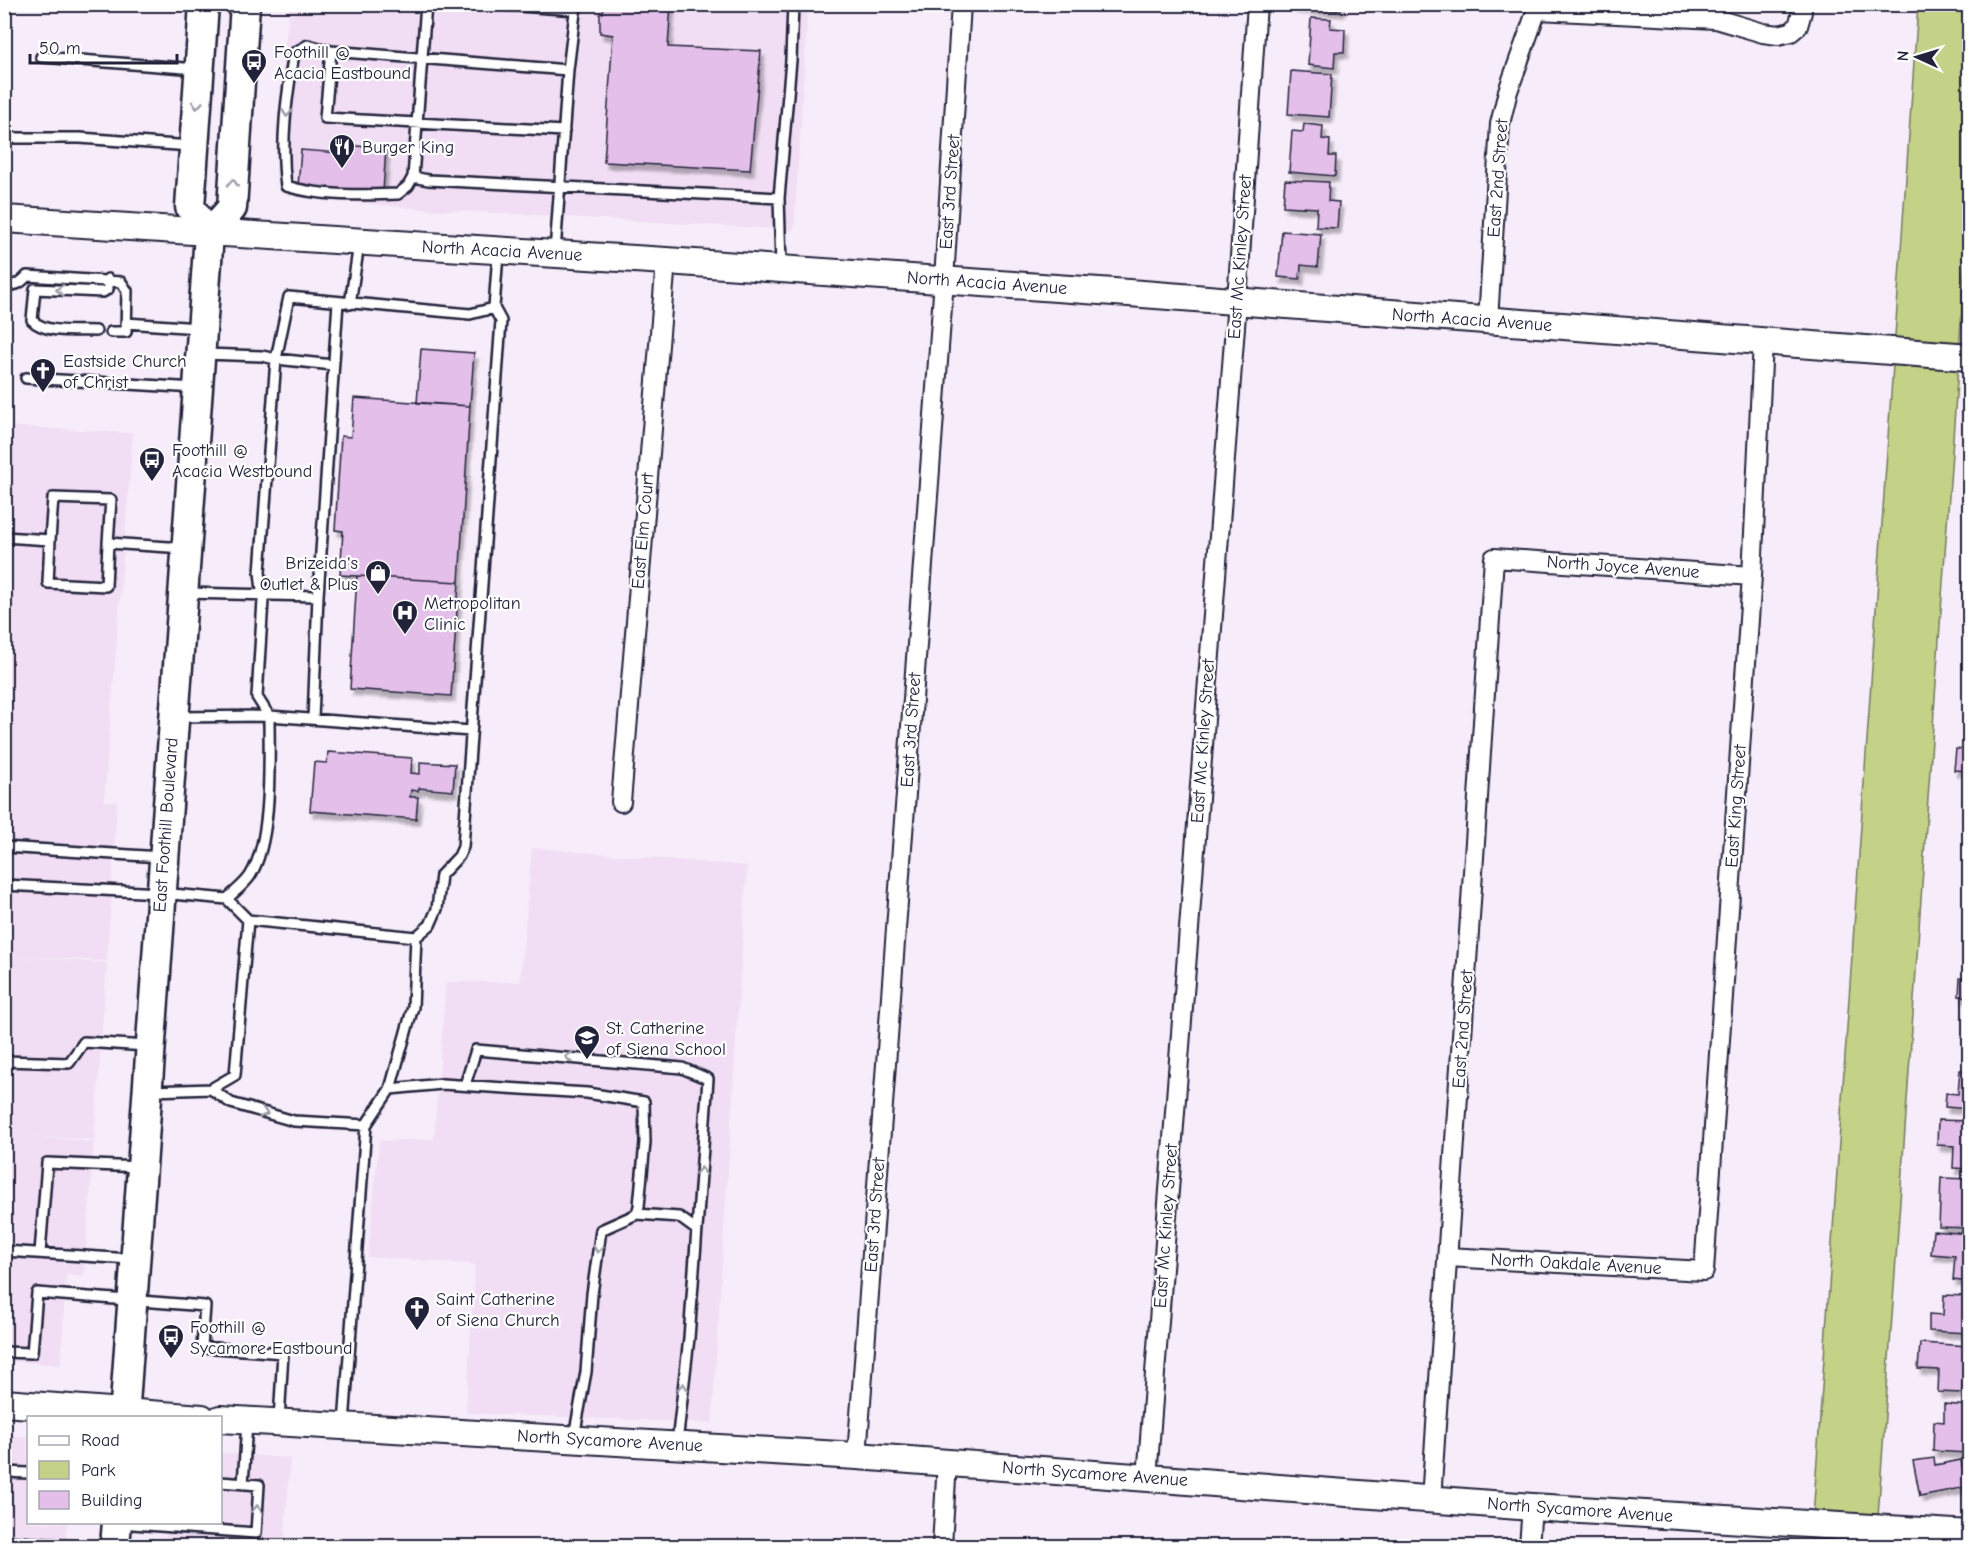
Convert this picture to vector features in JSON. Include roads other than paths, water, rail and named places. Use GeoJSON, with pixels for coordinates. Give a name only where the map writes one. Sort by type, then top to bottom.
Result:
{"type":"FeatureCollection","features":[{"type":"Feature","properties":{"kind":"main road"},"geometry":{"type":"LineString","coordinates":[[204,4],[190,207],[209,234],[232,208],[245,4]]}},
{"type":"Feature","properties":{"kind":"main road","name":"East Foothill Boulevard"},"geometry":{"type":"LineString","coordinates":[[124,1415],[209,234]]}},
{"type":"Feature","properties":{"kind":"street","name":"East 3rd Street"},"geometry":{"type":"LineString","coordinates":[[857,1456],[944,280],[961,4]]}},
{"type":"Feature","properties":{"kind":"street","name":"East Mc Kinley Street"},"geometry":{"type":"LineString","coordinates":[[1148,1478],[1237,300],[1257,4]]}},
{"type":"Feature","properties":{"kind":"street"},"geometry":{"type":"LineString","coordinates":[[1539,7],[1716,19],[1763,33],[1778,35],[1791,32],[1798,26],[1802,8]]}},
{"type":"Feature","properties":{"kind":"street","name":"East 2nd Street"},"geometry":{"type":"LineString","coordinates":[[1488,321],[1500,124],[1508,90],[1539,7]]}},
{"type":"Feature","properties":{"kind":"street","name":"North Acacia Avenue"},"geometry":{"type":"LineString","coordinates":[[4,219],[1237,300],[1970,357]]}},
{"type":"Feature","properties":{"kind":"street","name":"East Elm Court"},"geometry":{"type":"LineString","coordinates":[[621,802],[666,261]]}},
{"type":"Feature","properties":{"kind":"street","name":"East King Street"},"geometry":{"type":"LineString","coordinates":[[1704,1271],[1752,576],[1763,341]]}},
{"type":"Feature","properties":{"kind":"street","name":"East 2nd Street"},"geometry":{"type":"LineString","coordinates":[[1431,1500],[1494,558]]}},
{"type":"Feature","properties":{"kind":"street","name":"North Joyce Avenue"},"geometry":{"type":"LineString","coordinates":[[1494,558],[1752,576]]}},
{"type":"Feature","properties":{"kind":"street","name":"North Oakdale Avenue"},"geometry":{"type":"LineString","coordinates":[[1448,1257],[1704,1271]]}},
{"type":"Feature","properties":{"kind":"street"},"geometry":{"type":"LineString","coordinates":[[4,1403],[150,1416]]}},
{"type":"Feature","properties":{"kind":"street","name":"North Sycamore Avenue"},"geometry":{"type":"LineString","coordinates":[[222,1419],[857,1456],[1431,1500],[1970,1534]]}},
{"type":"Feature","properties":{"kind":"street"},"geometry":{"type":"LineString","coordinates":[[942,1546],[947,1462]]}},
{"type":"Feature","properties":{"kind":"street"},"geometry":{"type":"LineString","coordinates":[[1529,1546],[1532,1507]]}},
{"type":"Feature","properties":{"kind":"lane"},"geometry":{"type":"LineString","coordinates":[[426,4],[421,58],[416,123],[413,177],[408,186],[398,194],[350,195],[303,191],[286,186],[283,163],[294,52],[308,45],[331,51],[421,58],[568,70]]}},
{"type":"Feature","properties":{"kind":"lane"},"geometry":{"type":"LineString","coordinates":[[489,4],[576,7],[568,70],[555,254]]}},
{"type":"Feature","properties":{"kind":"lane"},"geometry":{"type":"LineString","coordinates":[[781,269],[779,198],[791,60],[792,4]]}},
{"type":"Feature","properties":{"kind":"lane"},"geometry":{"type":"LineString","coordinates":[[331,51],[325,118],[564,131]]}},
{"type":"Feature","properties":{"kind":"lane"},"geometry":{"type":"LineString","coordinates":[[41,57],[199,69]]}},
{"type":"Feature","properties":{"kind":"lane"},"geometry":{"type":"LineString","coordinates":[[4,138],[80,138],[194,146]]}},
{"type":"Feature","properties":{"kind":"lane"},"geometry":{"type":"LineString","coordinates":[[413,177],[428,180],[560,188],[779,198]]}},
{"type":"Feature","properties":{"kind":"lane"},"geometry":{"type":"LineString","coordinates":[[350,304],[360,242]]}},
{"type":"Feature","properties":{"kind":"lane"},"geometry":{"type":"LineString","coordinates":[[4,885],[161,893],[227,899],[248,920],[416,937],[430,925],[437,909],[441,875],[459,856],[463,847],[501,321],[494,308],[498,250]]}},
{"type":"Feature","properties":{"kind":"lane"},"geometry":{"type":"LineString","coordinates":[[4,285],[15,286],[27,276],[108,279],[121,282],[127,291],[126,332],[111,332]]}},
{"type":"Feature","properties":{"kind":"lane"},"geometry":{"type":"LineString","coordinates":[[96,331],[49,329],[38,326],[32,320],[35,289],[103,292],[108,289],[108,279]]}},
{"type":"Feature","properties":{"kind":"lane"},"geometry":{"type":"LineString","coordinates":[[227,899],[249,876],[263,842],[269,779],[269,716],[256,697],[262,593],[260,572],[276,359],[289,297],[470,314],[494,308]]}},
{"type":"Feature","properties":{"kind":"lane"},"geometry":{"type":"LineString","coordinates":[[313,719],[318,596],[339,302]]}},
{"type":"Feature","properties":{"kind":"lane"},"geometry":{"type":"LineString","coordinates":[[126,323],[276,359],[333,365]]}},
{"type":"Feature","properties":{"kind":"lane"},"geometry":{"type":"LineString","coordinates":[[26,378],[198,388]]}},
{"type":"Feature","properties":{"kind":"lane"},"geometry":{"type":"LineString","coordinates":[[53,498],[111,500],[108,543],[106,586],[48,583],[53,498]]}},
{"type":"Feature","properties":{"kind":"lane"},"geometry":{"type":"LineString","coordinates":[[4,537],[50,540]]}},
{"type":"Feature","properties":{"kind":"lane"},"geometry":{"type":"LineString","coordinates":[[108,543],[186,548]]}},
{"type":"Feature","properties":{"kind":"lane"},"geometry":{"type":"LineString","coordinates":[[183,593],[318,596]]}},
{"type":"Feature","properties":{"kind":"lane"},"geometry":{"type":"LineString","coordinates":[[174,717],[269,716],[471,731]]}},
{"type":"Feature","properties":{"kind":"lane"},"geometry":{"type":"LineString","coordinates":[[4,847],[164,857]]}},
{"type":"Feature","properties":{"kind":"lane"},"geometry":{"type":"LineString","coordinates":[[147,1091],[211,1089],[235,1074],[248,920]]}},
{"type":"Feature","properties":{"kind":"lane"},"geometry":{"type":"LineString","coordinates":[[344,1426],[366,1125],[390,1089],[413,1007],[416,937]]}},
{"type":"Feature","properties":{"kind":"lane"},"geometry":{"type":"LineString","coordinates":[[4,1061],[69,1064],[84,1042],[150,1047]]}},
{"type":"Feature","properties":{"kind":"lane"},"geometry":{"type":"LineString","coordinates":[[465,1085],[476,1050],[682,1068],[708,1079],[689,1338],[676,1445]]}},
{"type":"Feature","properties":{"kind":"lane"},"geometry":{"type":"LineString","coordinates":[[390,1089],[442,1084],[465,1085],[587,1093],[644,1102],[645,1142],[637,1215]]}},
{"type":"Feature","properties":{"kind":"lane"},"geometry":{"type":"LineString","coordinates":[[211,1089],[231,1103],[294,1121],[366,1125]]}},
{"type":"Feature","properties":{"kind":"lane"},"geometry":{"type":"LineString","coordinates":[[40,1253],[47,1163],[141,1167]]}},
{"type":"Feature","properties":{"kind":"lane"},"geometry":{"type":"LineString","coordinates":[[573,1439],[586,1372],[592,1294],[601,1230],[637,1215],[679,1217],[697,1230]]}},
{"type":"Feature","properties":{"kind":"lane"},"geometry":{"type":"LineString","coordinates":[[4,1251],[135,1259]]}},
{"type":"Feature","properties":{"kind":"lane"},"geometry":{"type":"LineString","coordinates":[[4,1352],[32,1353],[37,1293],[205,1306],[202,1347],[283,1353],[279,1422]]}},
{"type":"Feature","properties":{"kind":"lane"},"geometry":{"type":"LineString","coordinates":[[243,1484],[247,1420]]}},
{"type":"Feature","properties":{"kind":"lane"},"geometry":{"type":"LineString","coordinates":[[4,1472],[27,1473]]}},
{"type":"Feature","properties":{"kind":"lane"},"geometry":{"type":"LineString","coordinates":[[116,1531],[256,1533],[259,1485],[222,1482]]}},
{"type":"Feature","properties":{"kind":"lane"},"geometry":{"type":"LineString","coordinates":[[4,1541],[72,1546]]}},
{"type":"Feature","properties":{"kind":"place","name":"Foothill @ Acacia Eastbound"},"geometry":{"type":"Point","coordinates":[254,85]}},
{"type":"Feature","properties":{"kind":"place","name":"Burger King"},"geometry":{"type":"Point","coordinates":[342,170]}},
{"type":"Feature","properties":{"kind":"place","name":"Eastside Church of Christ"},"geometry":{"type":"Point","coordinates":[43,394]}},
{"type":"Feature","properties":{"kind":"place","name":"Foothill @ Acacia Westbound"},"geometry":{"type":"Point","coordinates":[152,483]}},
{"type":"Feature","properties":{"kind":"place","name":"Brizeida's Outlet & Plus"},"geometry":{"type":"Point","coordinates":[378,596]}},
{"type":"Feature","properties":{"kind":"place","name":"Metropolitan Clinic"},"geometry":{"type":"Point","coordinates":[405,636]}},
{"type":"Feature","properties":{"kind":"place","name":"St. Catherine of Siena School"},"geometry":{"type":"Point","coordinates":[587,1061]}},
{"type":"Feature","properties":{"kind":"place","name":"Saint Catherine of Siena Church"},"geometry":{"type":"Point","coordinates":[417,1332]}},
{"type":"Feature","properties":{"kind":"place","name":"Foothill @ Sycamore Eastbound"},"geometry":{"type":"Point","coordinates":[171,1360]}}]}
